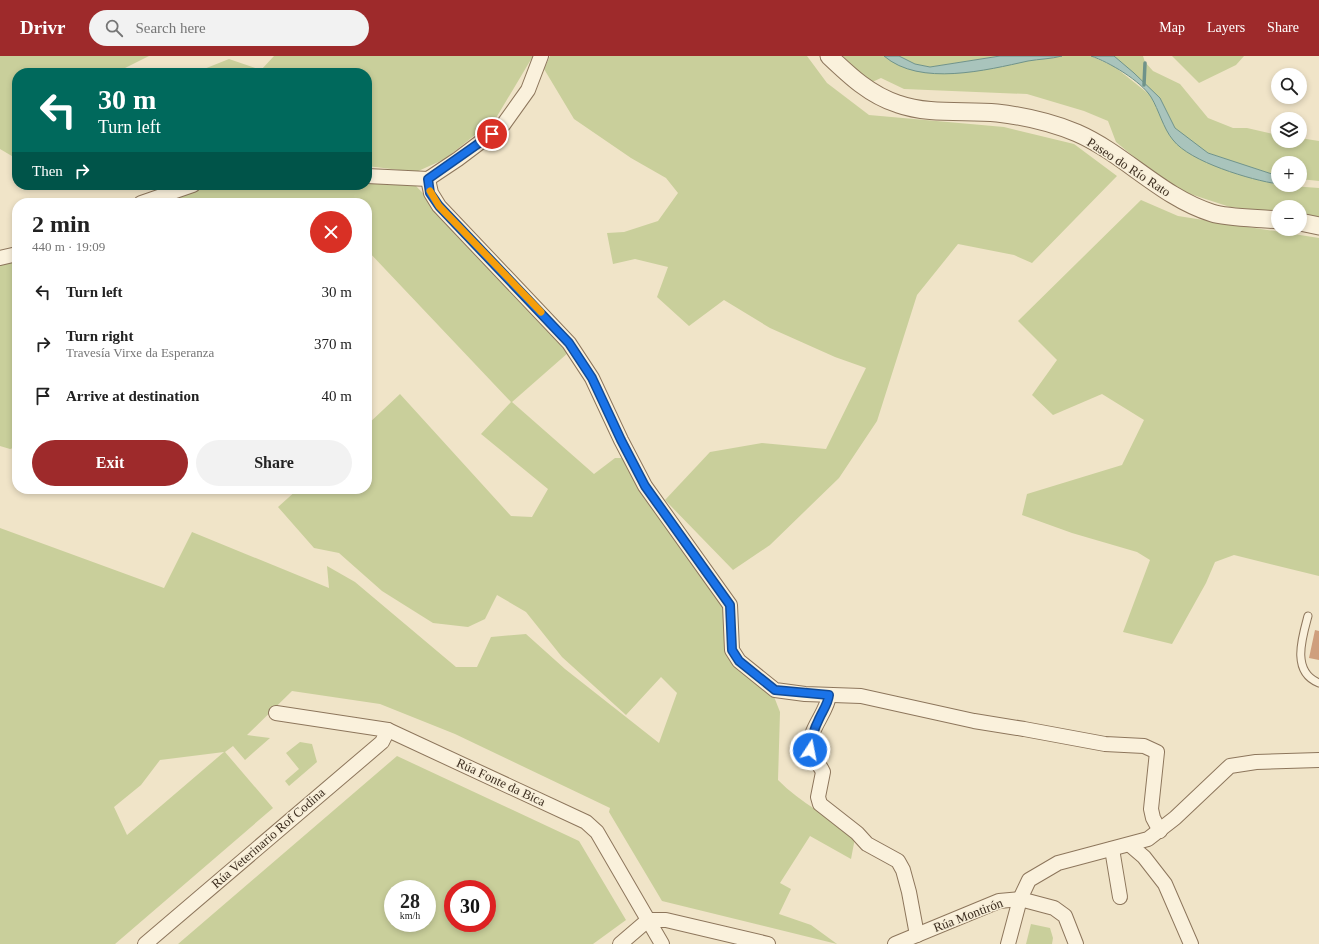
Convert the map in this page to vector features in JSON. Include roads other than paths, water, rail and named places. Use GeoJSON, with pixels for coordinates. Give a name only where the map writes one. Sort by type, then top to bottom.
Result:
{"type":"FeatureCollection","features":[{"type":"Feature","properties":{"kind":"street"},"geometry":{"type":"LineString","coordinates":[[372,176],[428,179],[458,159],[503,125],[528,90],[541,56]]}},
{"type":"Feature","properties":{"kind":"street","name":"Paseo do Río Rato"},"geometry":{"type":"LineString","coordinates":[[829,56],[854,81],[874,93],[898,104],[922,109],[998,113],[1043,122],[1077,133],[1118,156],[1175,197],[1213,213],[1271,219]]}},
{"type":"Feature","properties":{"kind":"street"},"geometry":{"type":"LineString","coordinates":[[428,179],[430,193],[439,206],[569,343],[592,378],[621,440],[645,486],[730,605],[732,650],[739,661],[775,690],[829,695],[861,696],[974,721],[1105,744],[1150,747],[1157,752],[1151,809],[1153,818],[1160,831]]}},
{"type":"Feature","properties":{"kind":"street"},"geometry":{"type":"LineString","coordinates":[[155,198],[178,190]]}},
{"type":"Feature","properties":{"kind":"street"},"geometry":{"type":"LineString","coordinates":[[1307,223],[1319,226]]}},
{"type":"Feature","properties":{"kind":"street"},"geometry":{"type":"LineString","coordinates":[[0,258],[12,255]]}},
{"type":"Feature","properties":{"kind":"street"},"geometry":{"type":"LineString","coordinates":[[829,695],[829,702],[818,719],[811,739],[810,750],[823,772],[818,797],[820,804],[857,833],[867,844],[898,861],[903,870],[909,892],[917,935]]}},
{"type":"Feature","properties":{"kind":"street","name":"Rúa Fonte da Bica"},"geometry":{"type":"LineString","coordinates":[[276,713],[388,730],[586,822],[597,832],[662,944]]}},
{"type":"Feature","properties":{"kind":"street","name":"Rúa Veterinario Rof Codina"},"geometry":{"type":"LineString","coordinates":[[145,944],[382,742],[388,730]]}},
{"type":"Feature","properties":{"kind":"street"},"geometry":{"type":"LineString","coordinates":[[1008,944],[1020,899],[1029,880],[1058,863],[1148,839],[1160,831],[1230,766],[1256,762],[1319,760]]}},
{"type":"Feature","properties":{"kind":"street"},"geometry":{"type":"LineString","coordinates":[[1130,845],[1144,857],[1165,884],[1191,944]]}},
{"type":"Feature","properties":{"kind":"street"},"geometry":{"type":"LineString","coordinates":[[1112,849],[1120,896]]}},
{"type":"Feature","properties":{"kind":"street"},"geometry":{"type":"LineString","coordinates":[[1020,899],[1054,908],[1065,916],[1076,944]]}},
{"type":"Feature","properties":{"kind":"street","name":"Rúa Montirón"},"geometry":{"type":"LineString","coordinates":[[895,944],[999,901],[1020,899]]}},
{"type":"Feature","properties":{"kind":"street"},"geometry":{"type":"LineString","coordinates":[[620,944],[648,920],[666,920],[768,944]]}},
{"type":"Feature","properties":{"kind":"lane"},"geometry":{"type":"LineString","coordinates":[[1308,616],[1301,647],[1302,670],[1309,679],[1319,683]]}},
{"type":"Feature","properties":{"kind":"lane"},"geometry":{"type":"LineString","coordinates":[[1319,755],[1319,760]]}},
{"type":"Feature","properties":{"kind":"water"},"geometry":{"type":"Polygon","coordinates":[[[884,56],[899,56],[915,64],[930,67],[1000,56],[1062,56],[974,72],[935,74],[916,71],[899,65],[884,56]]]}},
{"type":"Feature","properties":{"kind":"water"},"geometry":{"type":"Polygon","coordinates":[[[1091,56],[1114,56],[1160,98],[1175,128],[1208,153],[1271,174],[1271,183],[1253,179],[1222,169],[1193,156],[1181,148],[1173,140],[1164,125],[1154,102],[1146,91],[1124,73],[1091,56]]]}},
{"type":"Feature","properties":{"kind":"waterway"},"geometry":{"type":"LineString","coordinates":[[1144,85],[1145,63]]}}]}
